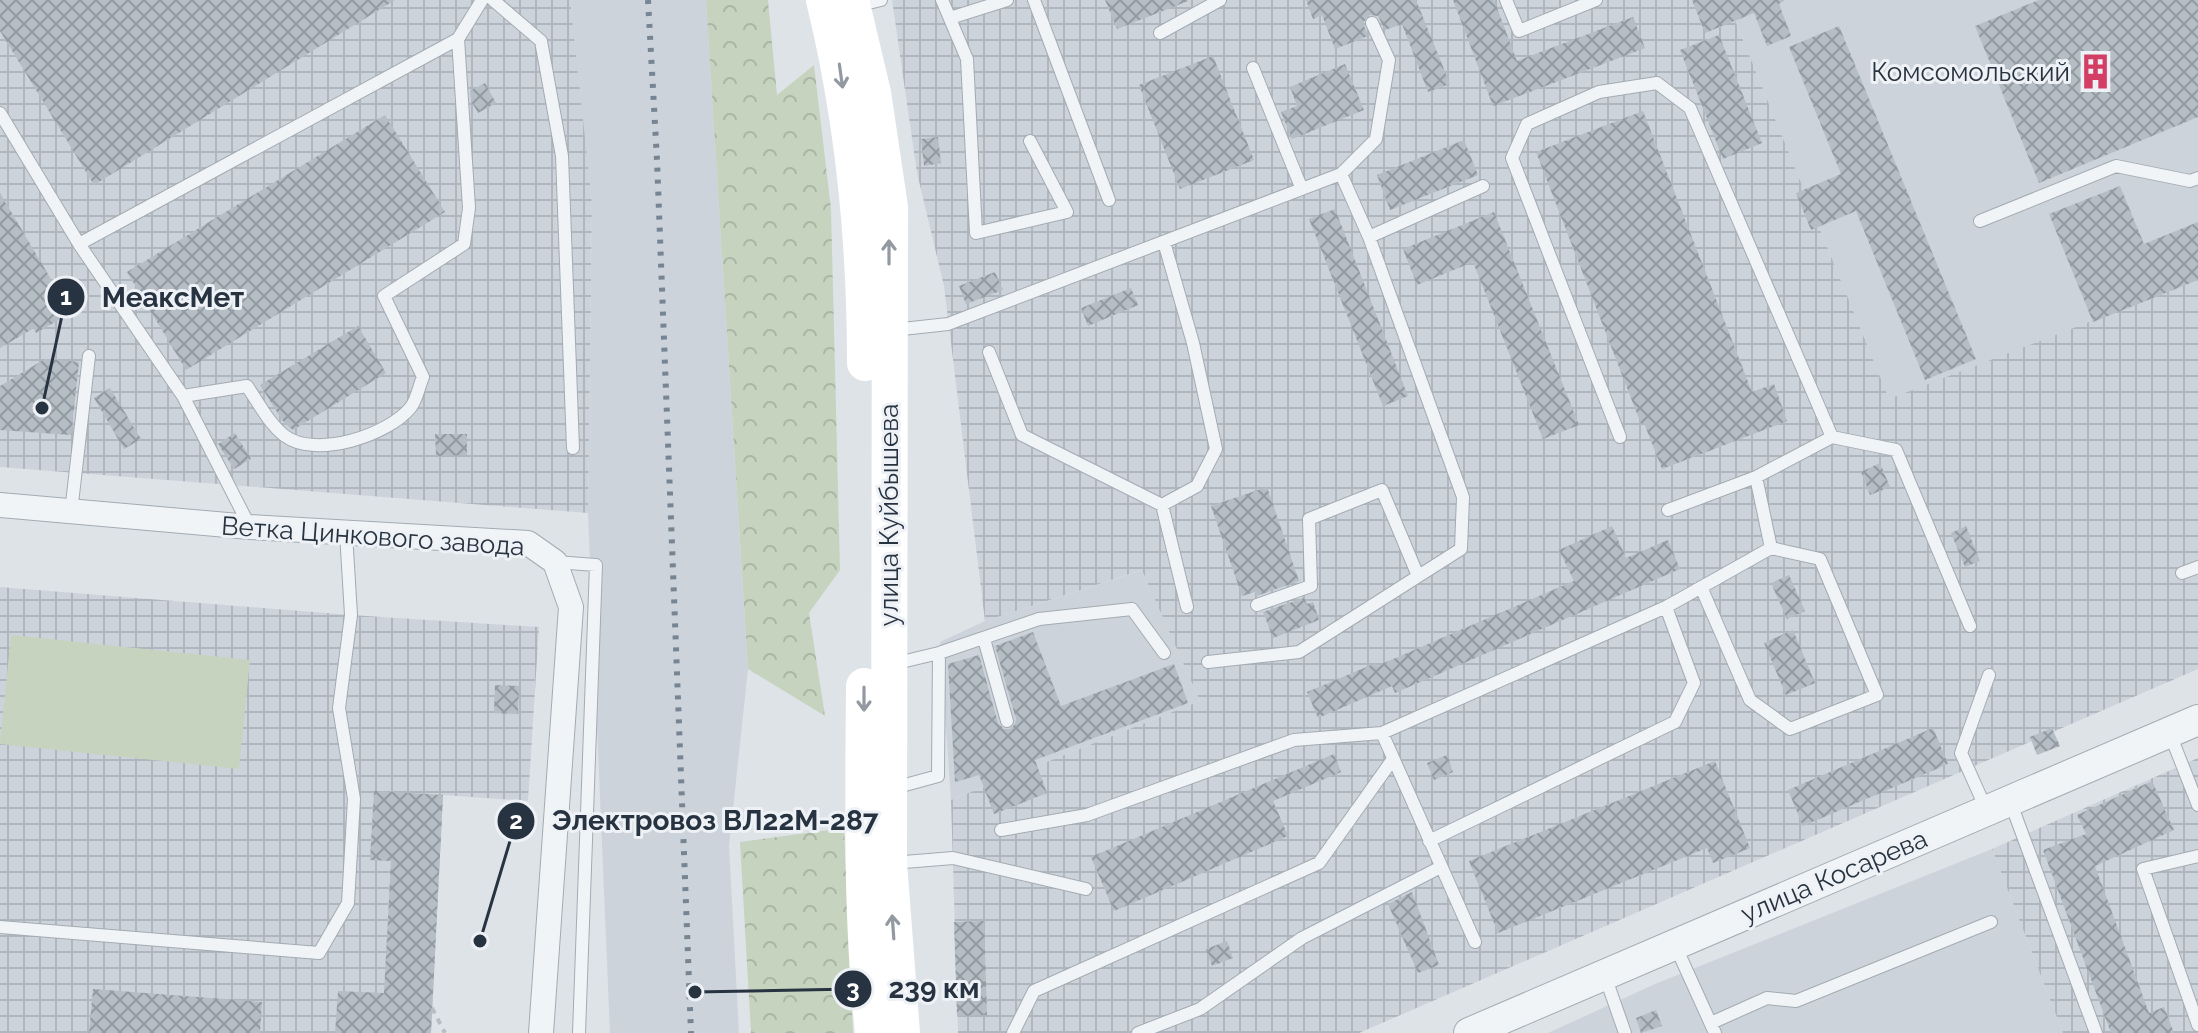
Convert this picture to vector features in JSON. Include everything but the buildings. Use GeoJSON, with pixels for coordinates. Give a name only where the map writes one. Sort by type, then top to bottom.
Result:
{"type":"FeatureCollection","features":[{"type":"Feature","properties":{"kind":"main road","name":"улица Куйбышева"},"geometry":{"type":"LineString","coordinates":[[852,2],[840,64],[877,329],[889,666],[889,863],[902,1033]]}},
{"type":"Feature","properties":{"kind":"main road","name":"улица Куйбышева"},"geometry":{"type":"LineString","coordinates":[[873,1033],[866,967],[863,861],[877,329]]}},
{"type":"Feature","properties":{"kind":"street","name":"Ветка Цинкового завода"},"geometry":{"type":"LineString","coordinates":[[0,505],[250,527],[528,543],[555,562],[571,607],[541,1033]]}},
{"type":"Feature","properties":{"kind":"street","name":"улица Косарева"},"geometry":{"type":"LineString","coordinates":[[1469,1033],[2198,720]]}},
{"type":"Feature","properties":{"kind":"lane"},"geometry":{"type":"LineString","coordinates":[[79,244],[458,39],[482,0]]}},
{"type":"Feature","properties":{"kind":"lane"},"geometry":{"type":"LineString","coordinates":[[493,0],[541,41],[544,55],[562,156],[573,448]]}},
{"type":"Feature","properties":{"kind":"lane"},"geometry":{"type":"LineString","coordinates":[[942,0],[967,59],[976,233],[1067,212],[1030,141]]}},
{"type":"Feature","properties":{"kind":"lane"},"geometry":{"type":"LineString","coordinates":[[950,18],[1007,0]]}},
{"type":"Feature","properties":{"kind":"lane"},"geometry":{"type":"LineString","coordinates":[[1034,0],[1109,200]]}},
{"type":"Feature","properties":{"kind":"lane"},"geometry":{"type":"LineString","coordinates":[[1160,33],[1220,0]]}},
{"type":"Feature","properties":{"kind":"lane"},"geometry":{"type":"LineString","coordinates":[[1506,0],[1519,31],[1596,0]]}},
{"type":"Feature","properties":{"kind":"lane"},"geometry":{"type":"LineString","coordinates":[[877,329],[948,324],[1341,174],[1376,139],[1389,60],[1372,23]]}},
{"type":"Feature","properties":{"kind":"lane"},"geometry":{"type":"LineString","coordinates":[[183,396],[247,386],[286,437],[318,447],[349,443],[390,423],[412,406],[423,377],[384,296],[464,244],[469,208],[458,39]]}},
{"type":"Feature","properties":{"kind":"lane"},"geometry":{"type":"LineString","coordinates":[[1253,68],[1301,187]]}},
{"type":"Feature","properties":{"kind":"lane"},"geometry":{"type":"LineString","coordinates":[[1620,437],[1512,158],[1527,124],[1599,92],[1657,83],[1690,108],[1832,437]]}},
{"type":"Feature","properties":{"kind":"lane"},"geometry":{"type":"LineString","coordinates":[[0,113],[79,244],[183,396],[250,527]]}},
{"type":"Feature","properties":{"kind":"lane"},"geometry":{"type":"LineString","coordinates":[[1980,221],[2116,166],[2190,181],[2198,178]]}},
{"type":"Feature","properties":{"kind":"lane"},"geometry":{"type":"LineString","coordinates":[[1208,662],[1299,652],[1461,549],[1463,497],[1369,237],[1341,174]]}},
{"type":"Feature","properties":{"kind":"lane"},"geometry":{"type":"LineString","coordinates":[[1369,237],[1483,186]]}},
{"type":"Feature","properties":{"kind":"lane"},"geometry":{"type":"LineString","coordinates":[[1162,505],[1197,486],[1216,449],[1193,343],[1164,242]]}},
{"type":"Feature","properties":{"kind":"lane"},"geometry":{"type":"LineString","coordinates":[[989,352],[1022,435],[1162,505],[1187,607]]}},
{"type":"Feature","properties":{"kind":"lane"},"geometry":{"type":"LineString","coordinates":[[71,512],[89,356]]}},
{"type":"Feature","properties":{"kind":"lane"},"geometry":{"type":"LineString","coordinates":[[1668,510],[1756,477],[1832,437],[1896,450],[1970,626]]}},
{"type":"Feature","properties":{"kind":"lane"},"geometry":{"type":"LineString","coordinates":[[1756,477],[1771,548]]}},
{"type":"Feature","properties":{"kind":"lane"},"geometry":{"type":"LineString","coordinates":[[1257,605],[1311,586],[1309,519],[1382,490],[1418,576]]}},
{"type":"Feature","properties":{"kind":"lane"},"geometry":{"type":"LineString","coordinates":[[0,927],[319,953],[348,903],[354,799],[339,708],[351,615],[346,533]]}},
{"type":"Feature","properties":{"kind":"lane"},"geometry":{"type":"LineString","coordinates":[[1001,830],[1087,815],[1294,740],[1382,733],[1666,607],[1701,587],[1771,548],[1820,559],[1877,695],[1790,729],[1750,700],[1701,587]]}},
{"type":"Feature","properties":{"kind":"lane"},"geometry":{"type":"LineString","coordinates":[[555,562],[596,565],[579,1033]]}},
{"type":"Feature","properties":{"kind":"lane"},"geometry":{"type":"LineString","coordinates":[[2182,573],[2198,567]]}},
{"type":"Feature","properties":{"kind":"lane"},"geometry":{"type":"LineString","coordinates":[[1429,841],[1675,722],[1694,683],[1666,607]]}},
{"type":"Feature","properties":{"kind":"lane"},"geometry":{"type":"LineString","coordinates":[[889,666],[984,639],[1039,619],[1132,609],[1164,653]]}},
{"type":"Feature","properties":{"kind":"lane"},"geometry":{"type":"LineString","coordinates":[[984,639],[1007,721]]}},
{"type":"Feature","properties":{"kind":"lane"},"geometry":{"type":"LineString","coordinates":[[889,789],[938,776],[939,653]]}},
{"type":"Feature","properties":{"kind":"lane"},"geometry":{"type":"LineString","coordinates":[[1989,675],[1961,753],[1998,806],[2096,1033]]}},
{"type":"Feature","properties":{"kind":"lane"},"geometry":{"type":"LineString","coordinates":[[2169,732],[2198,805]]}},
{"type":"Feature","properties":{"kind":"lane"},"geometry":{"type":"LineString","coordinates":[[1382,733],[1475,942]]}},
{"type":"Feature","properties":{"kind":"lane"},"geometry":{"type":"LineString","coordinates":[[1013,1033],[1034,991],[1319,863],[1393,759]]}},
{"type":"Feature","properties":{"kind":"lane"},"geometry":{"type":"LineString","coordinates":[[2198,856],[2143,869],[2198,1025]]}},
{"type":"Feature","properties":{"kind":"lane"},"geometry":{"type":"LineString","coordinates":[[889,863],[953,858],[1086,889]]}},
{"type":"Feature","properties":{"kind":"lane"},"geometry":{"type":"LineString","coordinates":[[1138,1033],[1200,1009],[1302,938],[1441,867]]}},
{"type":"Feature","properties":{"kind":"lane"},"geometry":{"type":"LineString","coordinates":[[1675,945],[1713,1028],[1767,998],[1796,1001],[1991,922]]}},
{"type":"Feature","properties":{"kind":"lane"},"geometry":{"type":"LineString","coordinates":[[1605,975],[1625,1033]]}},
{"type":"Feature","properties":{"kind":"path"},"geometry":{"type":"LineString","coordinates":[[432,1008],[445,1033]]}},
{"type":"Feature","properties":{"kind":"shaded area"},"geometry":{"type":"Polygon","coordinates":[[[0,0],[570,0],[592,203],[588,513],[0,467],[0,0]]]}},
{"type":"Feature","properties":{"kind":"shaded area"},"geometry":{"type":"Polygon","coordinates":[[[567,0],[706,0],[748,669],[729,846],[739,1033],[610,1033],[588,513],[592,203],[567,0]]]}},
{"type":"Feature","properties":{"kind":"shaded area"},"geometry":{"type":"Polygon","coordinates":[[[892,0],[1778,0],[1734,18],[1889,399],[2198,280],[2198,669],[1359,1033],[958,1033],[951,800],[1200,701],[1142,570],[985,621],[944,286],[917,173],[892,0]]]}},
{"type":"Feature","properties":{"kind":"shaded area"},"geometry":{"type":"Polygon","coordinates":[[[1778,0],[2198,0],[2198,280],[1889,400],[1734,18],[1778,0]]]}},
{"type":"Feature","properties":{"kind":"shaded area"},"geometry":{"type":"Polygon","coordinates":[[[1143,570],[1200,701],[951,800],[940,642],[985,621],[1143,570]]]}},
{"type":"Feature","properties":{"kind":"shaded area"},"geometry":{"type":"Polygon","coordinates":[[[0,587],[539,627],[528,801],[443,795],[431,1033],[0,1033],[0,587]]]}},
{"type":"Feature","properties":{"kind":"shaded area"},"geometry":{"type":"Polygon","coordinates":[[[2198,758],[2198,1033],[2063,1033],[1992,849],[2198,758]]]}},
{"type":"Feature","properties":{"kind":"shaded area"},"geometry":{"type":"Polygon","coordinates":[[[1992,849],[2063,1033],[1548,1033],[1655,984],[1992,849]]]}},
{"type":"Feature","properties":{"kind":"green space"},"geometry":{"type":"Polygon","coordinates":[[[706,0],[768,0],[777,95],[814,65],[831,209],[840,570],[809,613],[825,716],[748,669],[706,0]]]}},
{"type":"Feature","properties":{"kind":"green space"},"geometry":{"type":"Polygon","coordinates":[[[11,635],[250,660],[239,769],[0,744],[11,635]]]}},
{"type":"Feature","properties":{"kind":"green space"},"geometry":{"type":"Polygon","coordinates":[[[844,828],[853,1033],[751,1033],[740,842],[844,828]]]}},
{"type":"Feature","properties":{"kind":"railway"},"geometry":{"type":"LineString","coordinates":[[648,0],[691,1033]]}},
{"type":"Feature","properties":{"kind":"place","name":"Комсомольский"},"geometry":{"type":"Point","coordinates":[2096,72]}},
{"type":"Feature","properties":{"kind":"place","name":"МеаксМет"},"geometry":{"type":"Point","coordinates":[42,408]}},
{"type":"Feature","properties":{"kind":"place","name":"Электровоз ВЛ22М-287"},"geometry":{"type":"Point","coordinates":[480,941]}},
{"type":"Feature","properties":{"kind":"place","name":"239 км"},"geometry":{"type":"Point","coordinates":[695,992]}}]}
